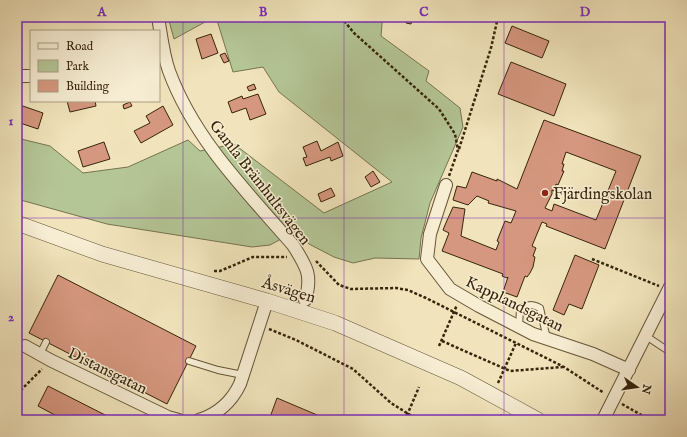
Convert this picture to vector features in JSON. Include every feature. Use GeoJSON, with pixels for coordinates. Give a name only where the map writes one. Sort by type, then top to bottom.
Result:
{"type":"FeatureCollection","features":[{"type":"Feature","properties":{"kind":"street","name":"Gamla Brämhultsvägen"},"geometry":{"type":"LineString","coordinates":[[158,17],[159,30]]}},
{"type":"Feature","properties":{"kind":"street","name":"Gamla Brämhultsvägen"},"geometry":{"type":"LineString","coordinates":[[160,38],[168,70],[189,114],[209,147],[293,245],[307,268],[310,280],[305,300]]}},
{"type":"Feature","properties":{"kind":"street"},"geometry":{"type":"LineString","coordinates":[[17,76],[30,76]]}},
{"type":"Feature","properties":{"kind":"street","name":"Kapplandsgatan"},"geometry":{"type":"LineString","coordinates":[[446,184],[430,234],[427,259],[450,289],[521,327],[547,339],[593,354],[630,370]]}},
{"type":"Feature","properties":{"kind":"street","name":"Åsvägen"},"geometry":{"type":"LineString","coordinates":[[17,223],[102,254],[267,301],[335,323],[416,357],[487,392],[538,420]]}},
{"type":"Feature","properties":{"kind":"street"},"geometry":{"type":"LineString","coordinates":[[603,420],[630,370],[669,289]]}},
{"type":"Feature","properties":{"kind":"street"},"geometry":{"type":"LineString","coordinates":[[198,420],[209,417],[226,405],[234,397],[244,375],[267,301]]}},
{"type":"Feature","properties":{"kind":"street","name":"Distansgatan"},"geometry":{"type":"LineString","coordinates":[[25,346],[168,417],[179,420]]}},
{"type":"Feature","properties":{"kind":"lane"},"geometry":{"type":"LineString","coordinates":[[521,327],[520,309],[524,306],[534,305],[540,308],[547,339]]}},
{"type":"Feature","properties":{"kind":"lane"},"geometry":{"type":"LineString","coordinates":[[646,336],[670,352]]}},
{"type":"Feature","properties":{"kind":"lane"},"geometry":{"type":"LineString","coordinates":[[45,357],[46,342]]}},
{"type":"Feature","properties":{"kind":"lane"},"geometry":{"type":"LineString","coordinates":[[189,361],[218,370],[244,375]]}},
{"type":"Feature","properties":{"kind":"path"},"geometry":{"type":"LineString","coordinates":[[341,17],[354,33],[438,109],[455,134],[458,150]]}},
{"type":"Feature","properties":{"kind":"path"},"geometry":{"type":"LineString","coordinates":[[446,184],[491,48],[498,17]]}},
{"type":"Feature","properties":{"kind":"path"},"geometry":{"type":"LineString","coordinates":[[210,271],[220,271],[253,257],[312,258],[322,266],[339,285],[351,289],[396,288],[408,290],[564,366],[613,399],[650,420]]}},
{"type":"Feature","properties":{"kind":"path"},"geometry":{"type":"LineString","coordinates":[[592,259],[669,289]]}},
{"type":"Feature","properties":{"kind":"path"},"geometry":{"type":"LineString","coordinates":[[439,346],[461,295]]}},
{"type":"Feature","properties":{"kind":"path"},"geometry":{"type":"LineString","coordinates":[[259,325],[296,340],[353,369],[385,399],[418,420]]}},
{"type":"Feature","properties":{"kind":"path"},"geometry":{"type":"LineString","coordinates":[[498,382],[516,343],[521,327]]}},
{"type":"Feature","properties":{"kind":"path"},"geometry":{"type":"LineString","coordinates":[[442,341],[510,371],[564,366]]}},
{"type":"Feature","properties":{"kind":"path"},"geometry":{"type":"LineString","coordinates":[[17,394],[45,357]]}},
{"type":"Feature","properties":{"kind":"path"},"geometry":{"type":"LineString","coordinates":[[404,420],[419,387]]}},
{"type":"Feature","properties":{"kind":"path"},"geometry":{"type":"LineString","coordinates":[[496,420],[502,415]]}},
{"type":"Feature","properties":{"kind":"green space"},"geometry":{"type":"Polygon","coordinates":[[[168,17],[214,17],[174,39],[168,17]]]}},
{"type":"Feature","properties":{"kind":"green space"},"geometry":{"type":"Polygon","coordinates":[[[216,17],[389,17],[382,23],[381,36],[429,71],[426,81],[460,108],[463,127],[430,203],[421,238],[419,259],[375,258],[353,263],[334,257],[309,244],[296,231],[270,245],[252,247],[107,224],[17,199],[17,138],[50,146],[83,173],[128,167],[188,140],[200,151],[234,144],[324,213],[392,182],[279,92],[263,67],[233,72],[216,17]]]}},
{"type":"Feature","properties":{"kind":"building"},"geometry":{"type":"Polygon","coordinates":[[[408,17],[413,18],[411,24],[406,23],[408,17]]]}},
{"type":"Feature","properties":{"kind":"building"},"geometry":{"type":"Polygon","coordinates":[[[512,26],[549,41],[542,58],[505,43],[512,26]]]}},
{"type":"Feature","properties":{"kind":"building"},"geometry":{"type":"Polygon","coordinates":[[[211,34],[218,53],[202,59],[196,39],[211,34]]]}},
{"type":"Feature","properties":{"kind":"building"},"geometry":{"type":"Polygon","coordinates":[[[225,53],[229,61],[224,63],[220,55],[225,53]]]}},
{"type":"Feature","properties":{"kind":"building"},"geometry":{"type":"Polygon","coordinates":[[[511,62],[566,84],[554,116],[498,94],[511,62]]]}},
{"type":"Feature","properties":{"kind":"building"},"geometry":{"type":"Polygon","coordinates":[[[254,84],[256,89],[249,91],[247,87],[254,84]]]}},
{"type":"Feature","properties":{"kind":"building"},"geometry":{"type":"Polygon","coordinates":[[[258,94],[266,114],[250,120],[246,108],[232,113],[228,102],[242,96],[243,99],[258,94]]]}},
{"type":"Feature","properties":{"kind":"building"},"geometry":{"type":"Polygon","coordinates":[[[67,102],[95,102],[96,106],[70,112],[67,102]]]}},
{"type":"Feature","properties":{"kind":"building"},"geometry":{"type":"Polygon","coordinates":[[[130,102],[132,106],[124,109],[123,105],[130,102]]]}},
{"type":"Feature","properties":{"kind":"building"},"geometry":{"type":"Polygon","coordinates":[[[17,104],[43,113],[38,129],[17,122],[17,104]]]}},
{"type":"Feature","properties":{"kind":"building"},"geometry":{"type":"Polygon","coordinates":[[[163,106],[173,125],[141,143],[134,131],[150,123],[146,116],[163,106]]]}},
{"type":"Feature","properties":{"kind":"building"},"geometry":{"type":"Polygon","coordinates":[[[544,120],[641,156],[605,249],[546,226],[547,224],[542,222],[532,246],[536,248],[533,256],[535,257],[533,267],[527,277],[525,276],[517,297],[503,292],[508,277],[507,278],[502,276],[503,274],[442,251],[449,233],[443,230],[453,207],[465,209],[461,236],[496,250],[499,242],[497,241],[505,221],[511,223],[516,211],[488,203],[489,201],[477,196],[468,205],[453,200],[457,186],[466,188],[472,172],[497,181],[497,179],[517,189],[544,120]],[[566,152],[562,164],[564,164],[562,171],[564,171],[558,185],[556,184],[554,191],[552,190],[552,194],[545,208],[552,211],[554,204],[596,220],[616,171],[566,152]]]}},
{"type":"Feature","properties":{"kind":"building"},"geometry":{"type":"Polygon","coordinates":[[[317,141],[321,151],[338,142],[343,156],[331,161],[330,157],[306,166],[303,158],[307,157],[303,147],[317,141]]]}},
{"type":"Feature","properties":{"kind":"building"},"geometry":{"type":"Polygon","coordinates":[[[104,142],[110,159],[83,167],[78,151],[104,142]]]}},
{"type":"Feature","properties":{"kind":"building"},"geometry":{"type":"Polygon","coordinates":[[[373,171],[380,182],[371,187],[365,177],[373,171]]]}},
{"type":"Feature","properties":{"kind":"building"},"geometry":{"type":"Polygon","coordinates":[[[331,188],[335,196],[321,202],[318,194],[331,188]]]}},
{"type":"Feature","properties":{"kind":"building"},"geometry":{"type":"Polygon","coordinates":[[[575,255],[599,265],[582,309],[569,304],[564,315],[553,310],[575,255]]]}},
{"type":"Feature","properties":{"kind":"building"},"geometry":{"type":"Polygon","coordinates":[[[58,275],[196,346],[167,404],[29,333],[58,275]]]}},
{"type":"Feature","properties":{"kind":"building"},"geometry":{"type":"Polygon","coordinates":[[[48,386],[115,420],[64,420],[38,406],[48,386]]]}},
{"type":"Feature","properties":{"kind":"building"},"geometry":{"type":"Polygon","coordinates":[[[277,398],[329,420],[269,420],[277,398]]]}},
{"type":"Feature","properties":{"kind":"place","name":"Fjärdingskolan"},"geometry":{"type":"Point","coordinates":[545,193]}}]}
